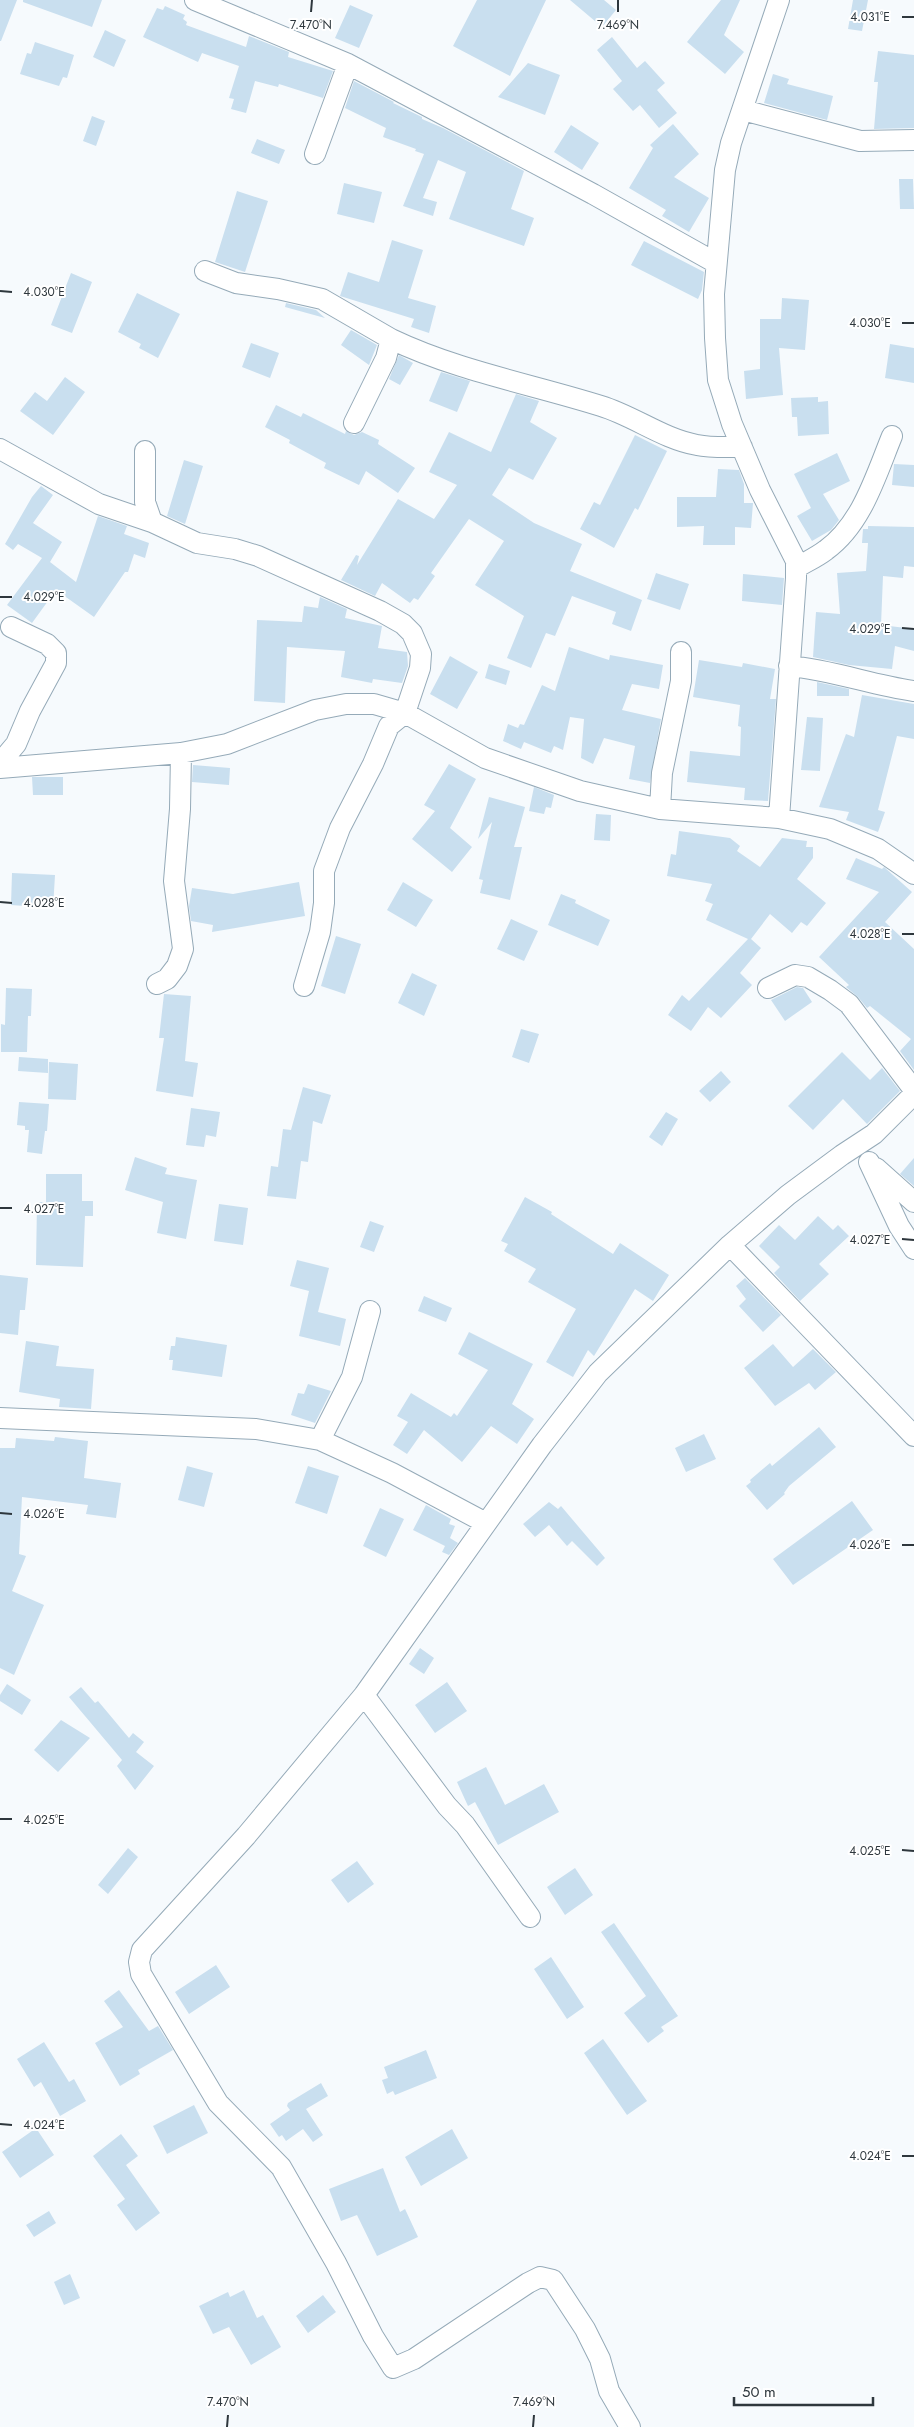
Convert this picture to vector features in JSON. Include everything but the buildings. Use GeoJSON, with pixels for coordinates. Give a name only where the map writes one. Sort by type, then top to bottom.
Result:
{"type":"FeatureCollection","features":[{"type":"Feature","properties":{"kind":"street"},"geometry":{"type":"LineString","coordinates":[[195,0],[348,64],[594,194],[716,263]]}},
{"type":"Feature","properties":{"kind":"street"},"geometry":{"type":"LineString","coordinates":[[779,0],[743,110],[730,143],[725,170],[714,303],[718,380],[732,424],[760,490],[796,561],[779,818]]}},
{"type":"Feature","properties":{"kind":"street"},"geometry":{"type":"LineString","coordinates":[[315,154],[348,64]]}},
{"type":"Feature","properties":{"kind":"street"},"geometry":{"type":"LineString","coordinates":[[743,110],[860,142],[914,140]]}},
{"type":"Feature","properties":{"kind":"street"},"geometry":{"type":"LineString","coordinates":[[205,271],[236,283],[278,289],[322,299],[391,339],[416,351],[475,371],[604,407],[680,441],[697,446],[742,448]]}},
{"type":"Feature","properties":{"kind":"street"},"geometry":{"type":"LineString","coordinates":[[354,423],[386,358],[391,339]]}},
{"type":"Feature","properties":{"kind":"street"},"geometry":{"type":"LineString","coordinates":[[796,568],[828,550],[850,526],[868,495],[892,436]]}},
{"type":"Feature","properties":{"kind":"street"},"geometry":{"type":"LineString","coordinates":[[0,449],[99,504],[152,522],[197,543],[235,549],[258,556],[380,610],[403,624],[412,633],[421,654],[420,668],[404,713],[389,726],[336,837],[324,871],[324,902],[320,932],[304,986]]}},
{"type":"Feature","properties":{"kind":"street"},"geometry":{"type":"LineString","coordinates":[[145,451],[145,502],[152,522]]}},
{"type":"Feature","properties":{"kind":"street"},"geometry":{"type":"LineString","coordinates":[[0,763],[16,744],[34,704],[56,663],[56,653],[47,644],[11,627]]}},
{"type":"Feature","properties":{"kind":"street"},"geometry":{"type":"LineString","coordinates":[[660,809],[662,772],[681,681],[681,652]]}},
{"type":"Feature","properties":{"kind":"street"},"geometry":{"type":"LineString","coordinates":[[790,666],[822,669],[878,686],[914,691]]}},
{"type":"Feature","properties":{"kind":"street"},"geometry":{"type":"LineString","coordinates":[[0,768],[181,753],[227,744],[315,710],[346,704],[374,704],[404,713],[485,758],[580,791],[660,809],[779,818],[830,829],[878,850],[914,874]]}},
{"type":"Feature","properties":{"kind":"street"},"geometry":{"type":"LineString","coordinates":[[158,984],[167,979],[177,966],[183,949],[174,881],[180,810],[181,753]]}},
{"type":"Feature","properties":{"kind":"street"},"geometry":{"type":"LineString","coordinates":[[768,988],[795,975],[808,976],[830,990],[849,1004],[914,1090]]}},
{"type":"Feature","properties":{"kind":"street"},"geometry":{"type":"LineString","coordinates":[[630,2427],[610,2391],[600,2359],[585,2329],[553,2280],[540,2277],[528,2282],[414,2359],[393,2368],[373,2336],[336,2263],[281,2167],[218,2103],[141,1974],[139,1962],[142,1950],[246,1836],[364,1695],[486,1523],[598,1373],[730,1245],[788,1195],[874,1134],[914,1094]]}},
{"type":"Feature","properties":{"kind":"street"},"geometry":{"type":"LineString","coordinates":[[874,1134],[869,1162],[899,1226],[914,1249]]}},
{"type":"Feature","properties":{"kind":"street"},"geometry":{"type":"LineString","coordinates":[[869,1162],[914,1202]]}},
{"type":"Feature","properties":{"kind":"street"},"geometry":{"type":"LineString","coordinates":[[730,1245],[914,1436]]}},
{"type":"Feature","properties":{"kind":"street"},"geometry":{"type":"LineString","coordinates":[[320,1440],[352,1377],[370,1311]]}},
{"type":"Feature","properties":{"kind":"street"},"geometry":{"type":"LineString","coordinates":[[0,1418],[256,1429],[320,1440],[392,1473],[486,1523]]}},
{"type":"Feature","properties":{"kind":"street"},"geometry":{"type":"LineString","coordinates":[[364,1695],[448,1806],[465,1825],[530,1917]]}}]}
